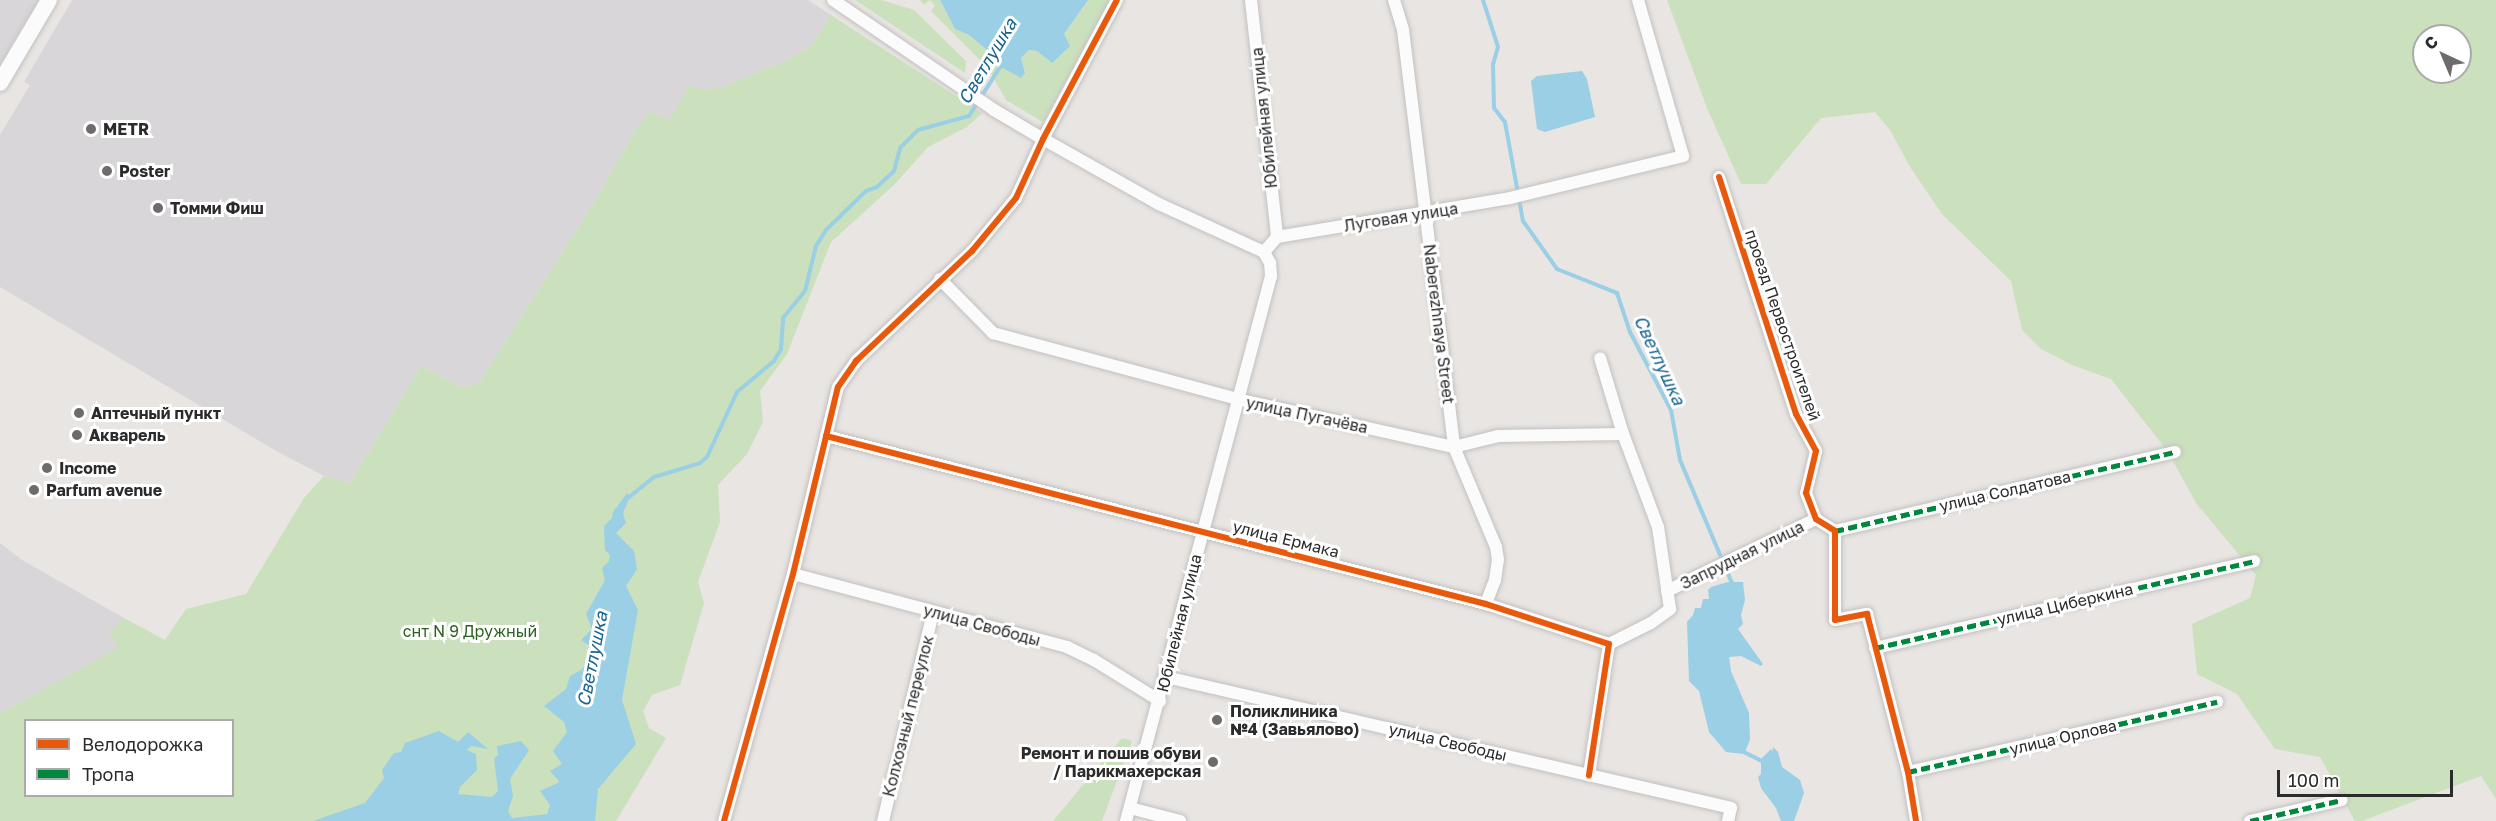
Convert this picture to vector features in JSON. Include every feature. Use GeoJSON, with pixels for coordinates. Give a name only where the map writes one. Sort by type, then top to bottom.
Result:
{"type":"FeatureCollection","features":[{"type":"Feature","properties":{"kind":"main road"},"geometry":{"type":"LineString","coordinates":[[0,83],[49,0]]}},
{"type":"Feature","properties":{"kind":"street"},"geometry":{"type":"LineString","coordinates":[[833,0],[994,110],[1159,204],[1264,252],[1277,237]]}},
{"type":"Feature","properties":{"kind":"street"},"geometry":{"type":"LineString","coordinates":[[724,821],[793,574],[838,387],[856,362],[940,279],[972,252],[1016,198],[1043,139],[1117,0]]}},
{"type":"Feature","properties":{"kind":"street","name":"Юбилейная улица"},"geometry":{"type":"LineString","coordinates":[[1251,0],[1277,237]]}},
{"type":"Feature","properties":{"kind":"street","name":"Naberezhnaya Street"},"geometry":{"type":"LineString","coordinates":[[1394,0],[1403,30],[1454,447],[1496,547],[1498,559],[1495,580],[1486,604]]}},
{"type":"Feature","properties":{"kind":"street","name":"Луговая улица"},"geometry":{"type":"LineString","coordinates":[[1277,237],[1510,198],[1683,156],[1638,0]]}},
{"type":"Feature","properties":{"kind":"street","name":"проезд Первостроителей"},"geometry":{"type":"LineString","coordinates":[[1719,177],[1796,414],[1816,452],[1806,493],[1816,519]]}},
{"type":"Feature","properties":{"kind":"street","name":"Юбилейная улица"},"geometry":{"type":"LineString","coordinates":[[1126,821],[1160,701],[1202,531],[1271,276],[1270,262],[1264,252]]}},
{"type":"Feature","properties":{"kind":"street","name":"улица Пугачёва"},"geometry":{"type":"LineString","coordinates":[[940,279],[993,333],[1237,399],[1454,447],[1498,436],[1623,434]]}},
{"type":"Feature","properties":{"kind":"street"},"geometry":{"type":"LineString","coordinates":[[1589,775],[1609,644],[1651,623],[1670,609],[1658,527],[1623,434],[1600,358]]}},
{"type":"Feature","properties":{"kind":"street","name":"улица Ермака"},"geometry":{"type":"LineString","coordinates":[[826,436],[1486,604],[1609,644]]}},
{"type":"Feature","properties":{"kind":"street","name":"улица Солдатова"},"geometry":{"type":"LineString","coordinates":[[1835,531],[2175,452]]}},
{"type":"Feature","properties":{"kind":"street"},"geometry":{"type":"LineString","coordinates":[[1816,519],[1835,531],[1835,620],[1867,614],[1908,772],[1916,821]]}},
{"type":"Feature","properties":{"kind":"street","name":"Запрудная улица"},"geometry":{"type":"LineString","coordinates":[[1667,591],[1816,519]]}},
{"type":"Feature","properties":{"kind":"street","name":"улица Циберкина"},"geometry":{"type":"LineString","coordinates":[[1875,648],[2254,561]]}},
{"type":"Feature","properties":{"kind":"street","name":"улица Свободы"},"geometry":{"type":"LineString","coordinates":[[793,574],[1067,647],[1094,660],[1127,683],[1160,701]]}},
{"type":"Feature","properties":{"kind":"street","name":"Колхозный переулок"},"geometry":{"type":"LineString","coordinates":[[883,821],[933,612]]}},
{"type":"Feature","properties":{"kind":"street","name":"улица Свободы"},"geometry":{"type":"LineString","coordinates":[[1166,677],[1731,808],[1728,821]]}},
{"type":"Feature","properties":{"kind":"street","name":"улица Орлова"},"geometry":{"type":"LineString","coordinates":[[1908,772],[2217,702]]}},
{"type":"Feature","properties":{"kind":"street"},"geometry":{"type":"LineString","coordinates":[[2250,821],[2342,800]]}},
{"type":"Feature","properties":{"kind":"street"},"geometry":{"type":"LineString","coordinates":[[1130,808],[1180,821]]}},
{"type":"Feature","properties":{"kind":"shaded area"},"geometry":{"type":"Polygon","coordinates":[[[0,0],[38,0],[0,64],[0,0]]]}},
{"type":"Feature","properties":{"kind":"shaded area"},"geometry":{"type":"Polygon","coordinates":[[[72,0],[808,0],[831,15],[811,46],[787,60],[724,87],[702,90],[668,120],[650,112],[636,129],[598,196],[479,383],[463,388],[421,366],[350,483],[324,476],[278,452],[0,287],[0,135],[30,85],[24,82],[72,0]]]}},
{"type":"Feature","properties":{"kind":"shaded area"},"geometry":{"type":"Polygon","coordinates":[[[0,543],[22,560],[124,618],[110,632],[119,648],[0,713],[0,543]]]}},
{"type":"Feature","properties":{"kind":"green space"},"geometry":{"type":"Polygon","coordinates":[[[855,0],[881,0],[914,10],[966,61],[965,73],[855,0]]]}},
{"type":"Feature","properties":{"kind":"green space"},"geometry":{"type":"Polygon","coordinates":[[[920,0],[930,0],[924,5],[920,0]]]}},
{"type":"Feature","properties":{"kind":"green space"},"geometry":{"type":"Polygon","coordinates":[[[930,0],[940,0],[955,29],[969,35],[1000,61],[1001,67],[1025,73],[1021,58],[1029,50],[1037,51],[1052,63],[1064,34],[1088,0],[1110,0],[1043,122],[1006,100],[988,68],[931,11],[935,6],[930,0]]]}},
{"type":"Feature","properties":{"kind":"green space"},"geometry":{"type":"Polygon","coordinates":[[[1667,0],[2496,0],[2496,799],[2481,776],[2362,821],[2355,821],[2320,757],[2275,749],[2237,694],[2197,674],[2192,624],[2250,598],[2256,575],[2196,503],[2168,452],[2111,379],[2072,365],[2041,349],[2022,330],[2011,281],[1942,214],[1910,167],[1890,130],[1875,112],[1821,118],[1766,184],[1741,184],[1707,108],[1667,0]]]}},
{"type":"Feature","properties":{"kind":"green space","name":"снт N 9 Дружный"},"geometry":{"type":"Polygon","coordinates":[[[831,15],[982,113],[967,127],[928,147],[895,184],[831,242],[787,354],[760,391],[763,422],[747,454],[718,485],[720,522],[698,582],[704,603],[680,685],[652,695],[643,711],[649,728],[666,738],[616,821],[0,821],[0,713],[118,648],[109,632],[124,618],[165,640],[186,609],[246,594],[304,498],[324,476],[350,483],[421,366],[463,388],[479,383],[598,196],[636,129],[650,112],[669,120],[690,85],[702,90],[724,87],[787,60],[811,46],[831,15]]]}},
{"type":"Feature","properties":{"kind":"green space"},"geometry":{"type":"Polygon","coordinates":[[[1122,738],[1132,741],[1102,821],[1053,821],[1122,738]]]}},
{"type":"Feature","properties":{"kind":"water"},"geometry":{"type":"Polygon","coordinates":[[[940,0],[1088,0],[1064,34],[1070,46],[1052,63],[1037,51],[1029,50],[1021,58],[1025,73],[1021,78],[1001,67],[1000,61],[969,35],[955,29],[940,0]]]}},
{"type":"Feature","properties":{"kind":"water"},"geometry":{"type":"Polygon","coordinates":[[[1582,71],[1587,79],[1595,117],[1545,132],[1537,129],[1531,81],[1537,76],[1582,71]]]}},
{"type":"Feature","properties":{"kind":"water"},"geometry":{"type":"Polygon","coordinates":[[[627,493],[630,496],[623,513],[626,523],[616,533],[634,551],[637,569],[626,586],[638,610],[622,700],[636,744],[598,789],[595,821],[313,821],[365,803],[384,778],[382,770],[394,753],[401,752],[405,743],[439,731],[458,742],[468,732],[488,749],[471,746],[467,750],[476,754],[477,770],[460,787],[458,794],[492,797],[498,791],[494,759],[498,755],[497,746],[521,741],[529,750],[510,779],[513,796],[508,811],[512,818],[547,814],[550,805],[540,791],[560,782],[550,771],[562,764],[553,751],[567,732],[564,722],[544,706],[566,689],[570,676],[581,670],[595,656],[593,648],[581,640],[592,629],[586,614],[605,580],[602,568],[609,561],[610,555],[605,550],[604,526],[612,518],[613,512],[627,493]]]}},
{"type":"Feature","properties":{"kind":"water"},"geometry":{"type":"Polygon","coordinates":[[[1728,582],[1743,582],[1745,600],[1741,615],[1743,624],[1738,629],[1763,664],[1761,666],[1741,656],[1729,657],[1731,671],[1749,713],[1750,740],[1744,754],[1726,752],[1709,732],[1699,691],[1689,681],[1687,622],[1695,608],[1701,608],[1703,599],[1709,599],[1708,590],[1711,587],[1728,582]]]}},
{"type":"Feature","properties":{"kind":"water"},"geometry":{"type":"Polygon","coordinates":[[[1773,747],[1778,752],[1782,767],[1800,780],[1804,793],[1794,821],[1781,821],[1776,808],[1761,788],[1758,777],[1761,774],[1761,759],[1771,749],[1773,751],[1773,747]]]}},
{"type":"Feature","properties":{"kind":"waterway","name":"Светлушка"},"geometry":{"type":"LineString","coordinates":[[1483,0],[1498,47],[1493,64],[1494,108],[1505,122],[1523,221],[1557,269],[1617,293],[1630,332],[1671,410],[1680,460],[1732,583],[1730,586]]}},
{"type":"Feature","properties":{"kind":"waterway","name":"Светлушка"},"geometry":{"type":"LineString","coordinates":[[628,498],[654,477],[700,463],[707,457],[737,392],[774,361],[781,349],[783,318],[805,291],[816,246],[826,230],[866,191],[877,187],[894,171],[900,148],[918,130],[969,116],[1002,64]]}},
{"type":"Feature","properties":{"kind":"waterway","name":"Светлушка"},"geometry":{"type":"LineString","coordinates":[[1742,751],[1764,762]]}},
{"type":"Feature","properties":{"kind":"marked path"},"geometry":{"type":"LineString","coordinates":[[1835,531],[2175,452]]}},
{"type":"Feature","properties":{"kind":"marked path"},"geometry":{"type":"LineString","coordinates":[[1875,648],[2254,561]]}},
{"type":"Feature","properties":{"kind":"marked path"},"geometry":{"type":"LineString","coordinates":[[1908,772],[2217,702]]}},
{"type":"Feature","properties":{"kind":"marked path"},"geometry":{"type":"LineString","coordinates":[[2250,821],[2342,800]]}},
{"type":"Feature","properties":{"kind":"cycle path"},"geometry":{"type":"LineString","coordinates":[[724,821],[793,574],[838,387],[856,361],[972,251],[1016,198],[1043,139],[1117,0]]}},
{"type":"Feature","properties":{"kind":"cycle path"},"geometry":{"type":"LineString","coordinates":[[1719,177],[1796,414],[1816,451],[1806,493],[1816,519],[1835,531],[1835,620],[1867,614],[1908,772],[1916,821]]}},
{"type":"Feature","properties":{"kind":"cycle path"},"geometry":{"type":"LineString","coordinates":[[826,436],[1486,604],[1609,644],[1589,775]]}},
{"type":"Feature","properties":{"kind":"place","name":"METR"},"geometry":{"type":"Point","coordinates":[91,129]}},
{"type":"Feature","properties":{"kind":"place","name":"Poster"},"geometry":{"type":"Point","coordinates":[107,171]}},
{"type":"Feature","properties":{"kind":"place","name":"Томми Фиш"},"geometry":{"type":"Point","coordinates":[158,208]}},
{"type":"Feature","properties":{"kind":"place","name":"Аптечный пункт"},"geometry":{"type":"Point","coordinates":[79,413]}},
{"type":"Feature","properties":{"kind":"place","name":"Акварель"},"geometry":{"type":"Point","coordinates":[77,435]}},
{"type":"Feature","properties":{"kind":"place","name":"Income"},"geometry":{"type":"Point","coordinates":[47,468]}},
{"type":"Feature","properties":{"kind":"place","name":"Parfum avenue"},"geometry":{"type":"Point","coordinates":[34,490]}},
{"type":"Feature","properties":{"kind":"place","name":"Поликлиника №4 (Завьялово)"},"geometry":{"type":"Point","coordinates":[1217,720]}},
{"type":"Feature","properties":{"kind":"place","name":"Ремонт и пошив обуви / Парикмахерская"},"geometry":{"type":"Point","coordinates":[1213,762]}}]}
